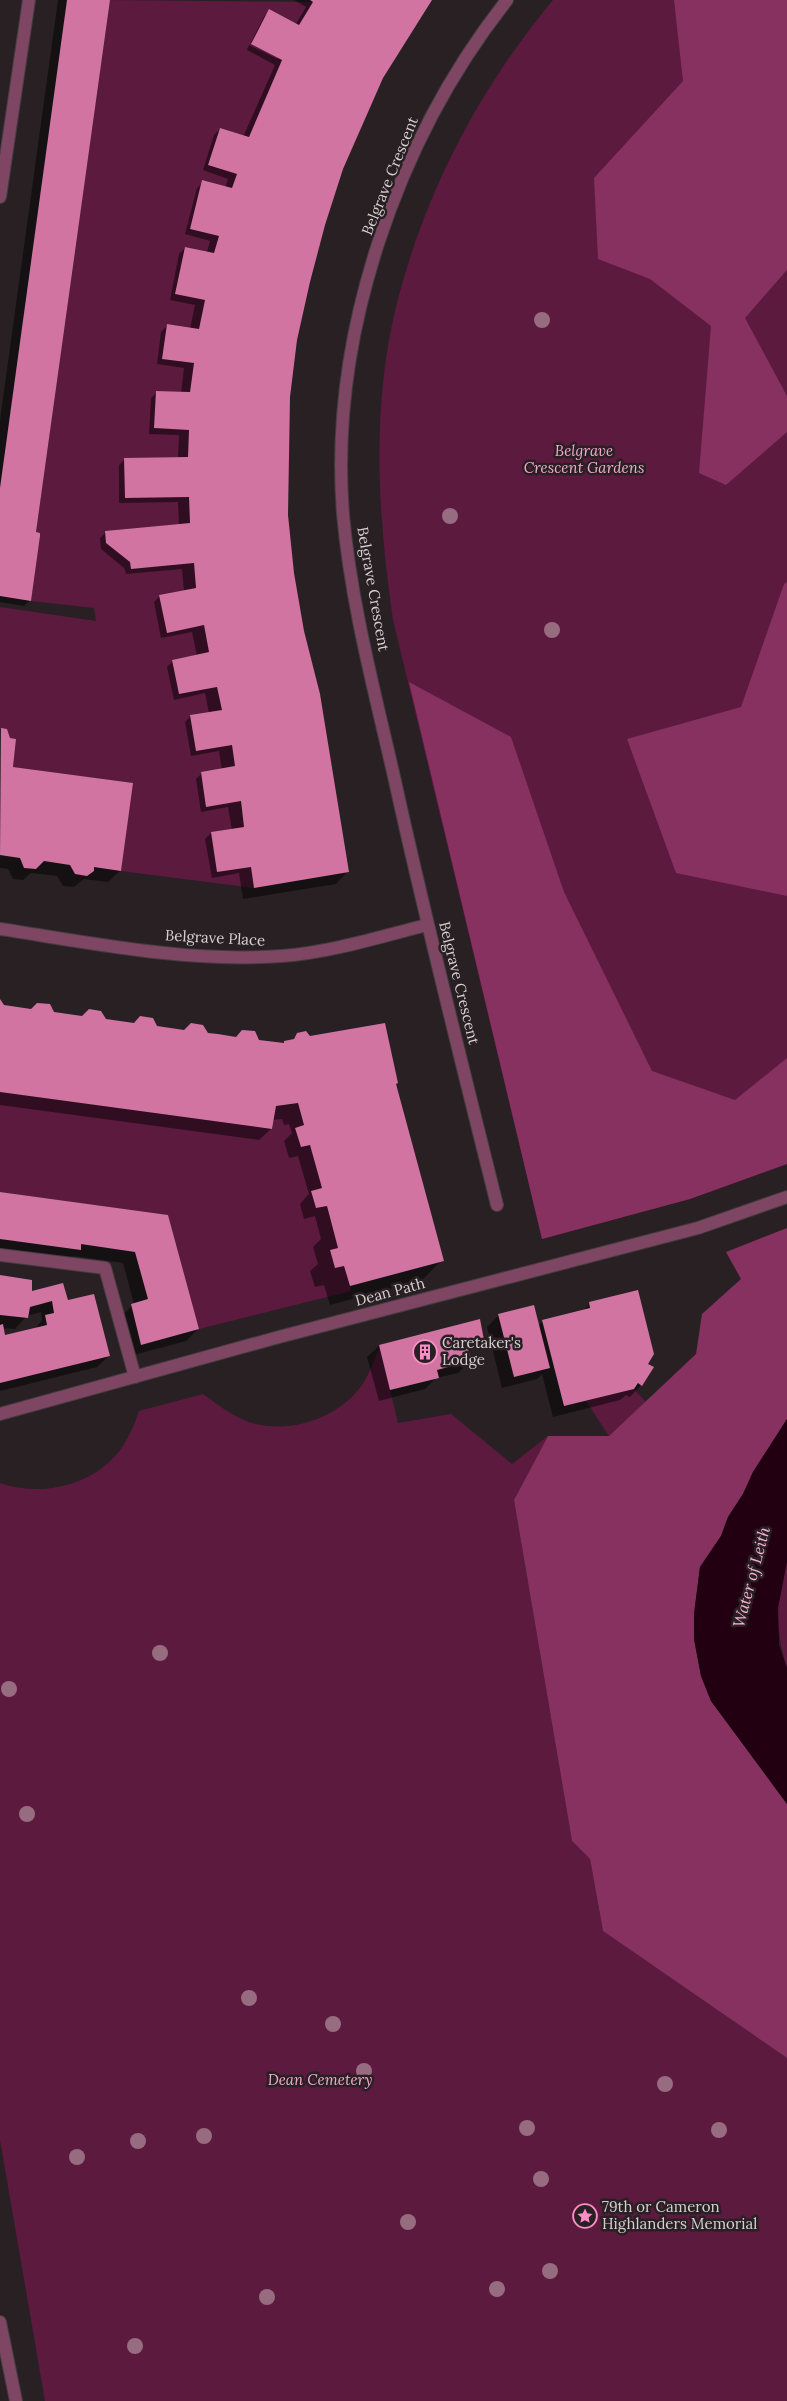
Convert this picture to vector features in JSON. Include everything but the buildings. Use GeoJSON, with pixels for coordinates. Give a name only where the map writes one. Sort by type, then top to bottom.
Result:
{"type":"FeatureCollection","features":[{"type":"Feature","properties":{"kind":"street"},"geometry":{"type":"LineString","coordinates":[[0,197],[29,0]]}},
{"type":"Feature","properties":{"kind":"street","name":"Belgrave Crescent"},"geometry":{"type":"LineString","coordinates":[[497,1205],[427,925],[356,602],[348,555],[342,480],[346,396],[351,350],[362,297],[376,252],[409,166],[434,112],[465,59],[506,0]]}},
{"type":"Feature","properties":{"kind":"street","name":"Belgrave Place"},"geometry":{"type":"LineString","coordinates":[[0,929],[164,952],[252,957],[282,956],[331,950],[427,925]]}},
{"type":"Feature","properties":{"kind":"street","name":"Dean Path"},"geometry":{"type":"LineString","coordinates":[[0,1414],[698,1228],[787,1197]]}},
{"type":"Feature","properties":{"kind":"street"},"geometry":{"type":"LineString","coordinates":[[0,1255],[105,1268],[134,1377]]}},
{"type":"Feature","properties":{"kind":"street"},"geometry":{"type":"LineString","coordinates":[[0,2322],[16,2401]]}},
{"type":"Feature","properties":{"kind":"green space"},"geometry":{"type":"Polygon","coordinates":[[[110,0],[313,2],[299,25],[269,9],[282,60],[249,137],[220,128],[208,164],[237,174],[232,188],[202,180],[190,229],[219,236],[214,253],[185,247],[175,294],[205,300],[199,329],[167,324],[162,359],[194,363],[190,392],[156,391],[155,428],[189,430],[188,457],[124,459],[125,498],[189,497],[190,523],[105,531],[130,562],[131,569],[194,563],[196,588],[159,595],[167,632],[204,625],[209,652],[172,660],[179,694],[217,687],[222,710],[190,715],[232,745],[244,827],[211,832],[217,872],[251,867],[254,888],[121,871],[132,783],[13,767],[16,739],[10,738],[7,729],[0,729],[0,607],[96,621],[94,608],[31,601],[40,536],[40,533],[36,532],[110,0]]]}},
{"type":"Feature","properties":{"kind":"green space","name":"Belgrave Crescent Gardens"},"geometry":{"type":"Polygon","coordinates":[[[553,0],[787,0],[787,1164],[690,1199],[542,1239],[393,620],[381,503],[380,424],[388,346],[396,307],[422,224],[438,184],[478,106],[526,34],[553,0]]]}},
{"type":"Feature","properties":{"kind":"green space"},"geometry":{"type":"Polygon","coordinates":[[[0,1092],[272,1129],[276,1106],[298,1103],[304,1125],[295,1128],[301,1147],[310,1145],[322,1188],[311,1191],[316,1208],[327,1206],[338,1248],[330,1250],[335,1268],[344,1266],[351,1291],[199,1329],[168,1215],[0,1192],[0,1092]]]}},
{"type":"Feature","properties":{"kind":"green space","name":"Dean Cemetery"},"geometry":{"type":"Polygon","coordinates":[[[380,1347],[398,1423],[451,1414],[512,1464],[548,1436],[514,1500],[572,1841],[590,1859],[603,1931],[787,2058],[787,2401],[45,2401],[0,2140],[0,1483],[33,1489],[68,1485],[84,1479],[112,1459],[123,1446],[139,1411],[203,1394],[231,1413],[249,1422],[264,1426],[296,1425],[311,1421],[340,1407],[352,1397],[365,1380],[380,1347]]]}},
{"type":"Feature","properties":{"kind":"green space"},"geometry":{"type":"Polygon","coordinates":[[[634,1389],[646,1402],[609,1436],[586,1401],[634,1389]]]}},
{"type":"Feature","properties":{"kind":"green space"},"geometry":{"type":"Polygon","coordinates":[[[787,1562],[787,1668],[779,1628],[778,1602],[787,1562]]]}},
{"type":"Feature","properties":{"kind":"shaded area"},"geometry":{"type":"Polygon","coordinates":[[[674,0],[787,0],[787,270],[745,318],[787,396],[787,432],[726,485],[699,473],[711,326],[650,279],[598,259],[594,178],[683,81],[674,0]]]}},
{"type":"Feature","properties":{"kind":"shaded area"},"geometry":{"type":"Polygon","coordinates":[[[787,582],[787,896],[676,873],[627,739],[741,707],[784,584],[787,582]]]}},
{"type":"Feature","properties":{"kind":"shaded area"},"geometry":{"type":"Polygon","coordinates":[[[409,682],[511,737],[564,892],[652,1071],[735,1100],[787,1058],[787,1164],[690,1199],[542,1239],[409,682]]]}},
{"type":"Feature","properties":{"kind":"shaded area"},"geometry":{"type":"Polygon","coordinates":[[[787,1228],[787,1419],[753,1472],[743,1494],[728,1517],[721,1536],[700,1567],[694,1614],[694,1639],[701,1676],[711,1701],[787,1804],[787,2058],[603,1931],[590,1859],[572,1841],[514,1500],[548,1436],[609,1436],[696,1354],[702,1314],[741,1279],[726,1252],[787,1228]]]}},
{"type":"Feature","properties":{"kind":"water","name":"Water of Leith"},"geometry":{"type":"Polygon","coordinates":[[[787,1419],[787,1562],[778,1608],[779,1645],[787,1668],[787,1804],[711,1701],[701,1676],[694,1639],[694,1614],[700,1567],[721,1536],[728,1517],[743,1494],[753,1472],[787,1419]]]}},
{"type":"Feature","properties":{"kind":"place","name":"Caretaker's Lodge"},"geometry":{"type":"Point","coordinates":[425,1352]}},
{"type":"Feature","properties":{"kind":"place","name":"79th or Cameron Highlanders Memorial"},"geometry":{"type":"Point","coordinates":[585,2216]}}]}
